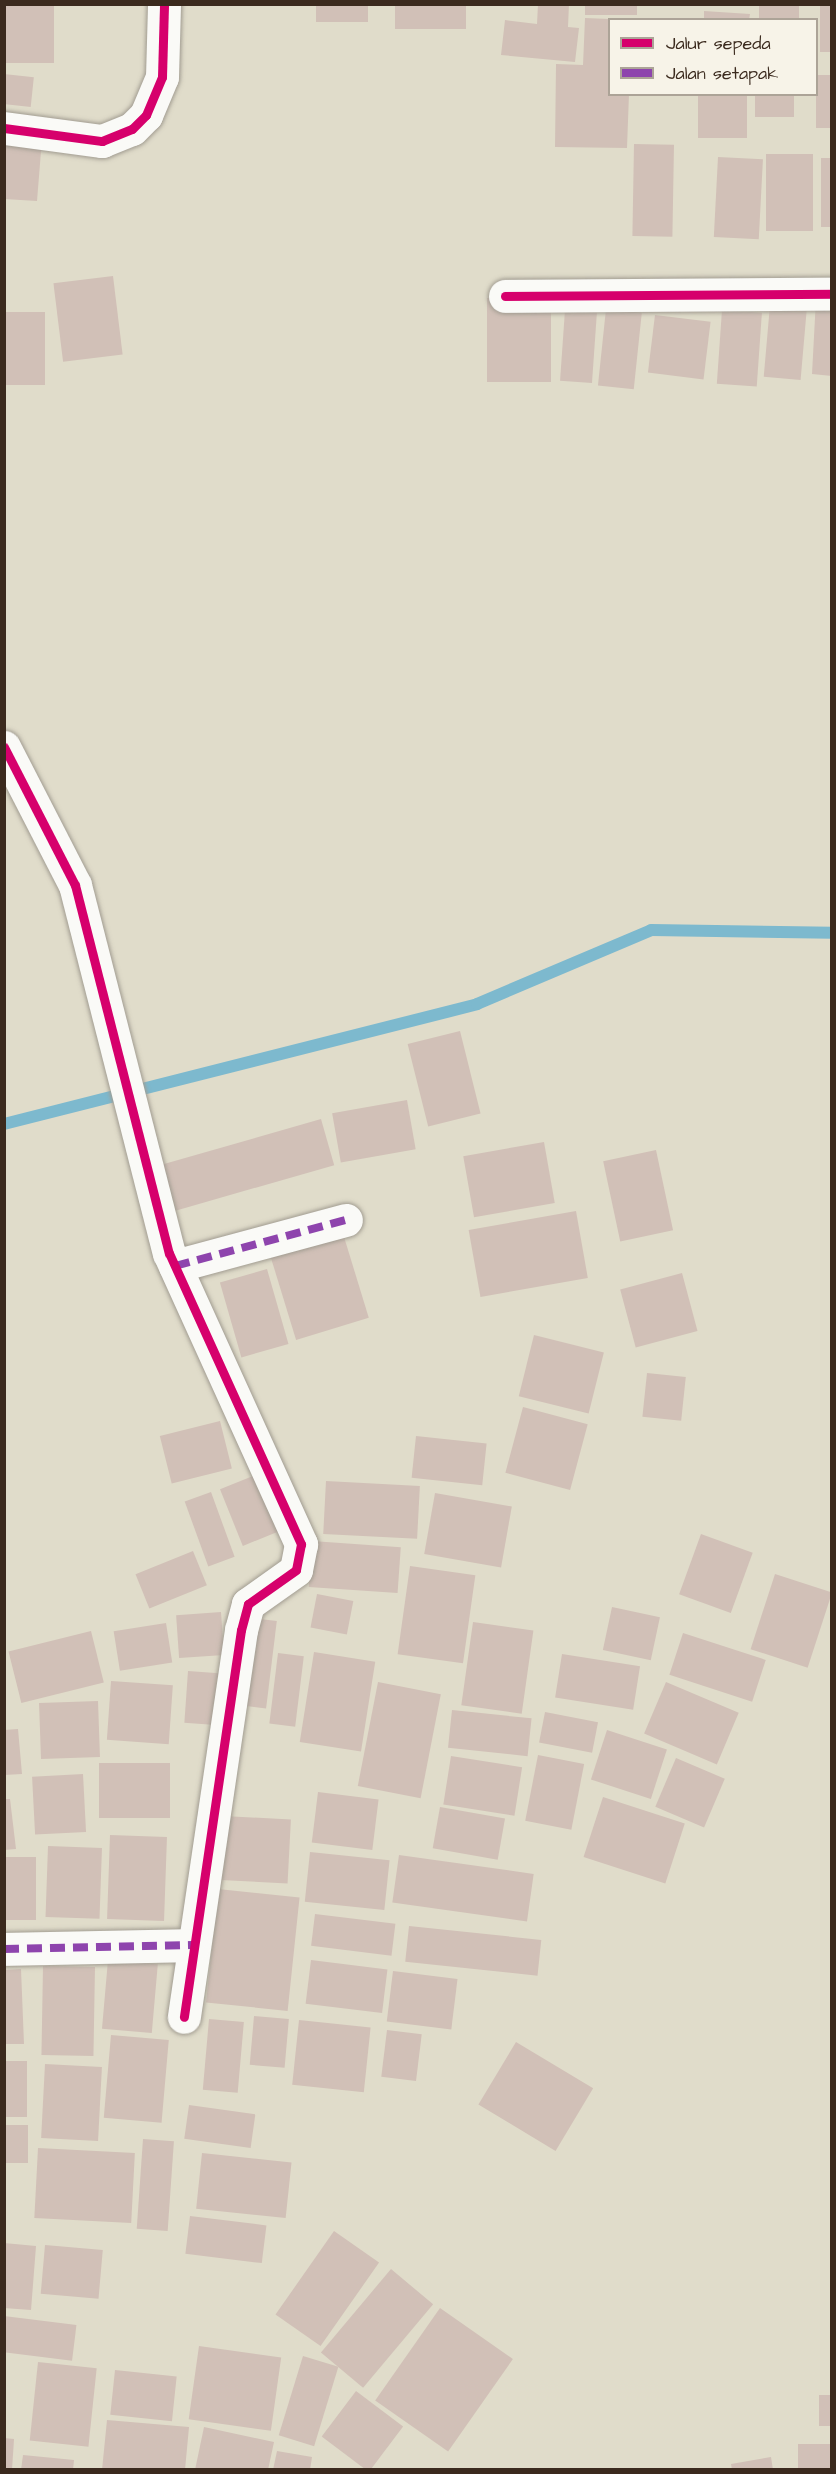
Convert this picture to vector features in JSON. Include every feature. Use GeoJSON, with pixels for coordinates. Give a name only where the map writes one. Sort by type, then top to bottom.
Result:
{"type":"FeatureCollection","features":[{"type":"Feature","properties":{"kind":"street"},"geometry":{"type":"LineString","coordinates":[[4,128],[102,141],[132,129],[146,115],[162,78],[164,4]]}},
{"type":"Feature","properties":{"kind":"street"},"geometry":{"type":"LineString","coordinates":[[505,296],[831,294]]}},
{"type":"Feature","properties":{"kind":"street"},"geometry":{"type":"LineString","coordinates":[[4,747],[75,885],[175,1266],[293,1525],[302,1557],[296,1570],[248,1604],[193,1945],[184,2018]]}},
{"type":"Feature","properties":{"kind":"street"},"geometry":{"type":"LineString","coordinates":[[175,1266],[346,1220]]}},
{"type":"Feature","properties":{"kind":"street"},"geometry":{"type":"LineString","coordinates":[[4,1949],[193,1945]]}},
{"type":"Feature","properties":{"kind":"building"},"geometry":{"type":"Polygon","coordinates":[[[4,4],[54,4],[54,63],[4,63],[4,4]]]}},
{"type":"Feature","properties":{"kind":"building"},"geometry":{"type":"Polygon","coordinates":[[[316,4],[368,4],[368,22],[316,22],[316,4]]]}},
{"type":"Feature","properties":{"kind":"building"},"geometry":{"type":"Polygon","coordinates":[[[395,4],[466,4],[466,29],[395,29],[395,4]]]}},
{"type":"Feature","properties":{"kind":"building"},"geometry":{"type":"Polygon","coordinates":[[[538,4],[569,4],[568,27],[579,28],[575,62],[501,55],[505,20],[537,24],[538,4]]]}},
{"type":"Feature","properties":{"kind":"building"},"geometry":{"type":"Polygon","coordinates":[[[585,4],[637,4],[637,15],[585,15],[585,4]]]}},
{"type":"Feature","properties":{"kind":"building"},"geometry":{"type":"Polygon","coordinates":[[[759,4],[799,4],[799,18],[759,18],[759,4]]]}},
{"type":"Feature","properties":{"kind":"building"},"geometry":{"type":"Polygon","coordinates":[[[820,4],[832,4],[832,52],[820,52],[820,4]]]}},
{"type":"Feature","properties":{"kind":"building"},"geometry":{"type":"Polygon","coordinates":[[[704,11],[750,14],[749,18],[704,18],[704,11]]]}},
{"type":"Feature","properties":{"kind":"building"},"geometry":{"type":"Polygon","coordinates":[[[585,18],[608,19],[608,96],[629,96],[627,148],[555,147],[556,64],[583,65],[585,18]]]}},
{"type":"Feature","properties":{"kind":"building"},"geometry":{"type":"Polygon","coordinates":[[[4,74],[34,77],[31,107],[4,104],[4,74]]]}},
{"type":"Feature","properties":{"kind":"building"},"geometry":{"type":"Polygon","coordinates":[[[818,75],[832,75],[832,128],[816,128],[818,75]]]}},
{"type":"Feature","properties":{"kind":"building"},"geometry":{"type":"Polygon","coordinates":[[[698,96],[747,96],[747,138],[698,138],[698,96]]]}},
{"type":"Feature","properties":{"kind":"building"},"geometry":{"type":"Polygon","coordinates":[[[755,96],[794,96],[794,117],[755,117],[755,96]]]}},
{"type":"Feature","properties":{"kind":"building"},"geometry":{"type":"Polygon","coordinates":[[[4,136],[42,139],[37,201],[4,199],[4,136]]]}},
{"type":"Feature","properties":{"kind":"building"},"geometry":{"type":"Polygon","coordinates":[[[634,144],[674,145],[672,237],[632,236],[634,144]]]}},
{"type":"Feature","properties":{"kind":"building"},"geometry":{"type":"Polygon","coordinates":[[[766,154],[813,154],[813,231],[766,231],[766,154]]]}},
{"type":"Feature","properties":{"kind":"building"},"geometry":{"type":"Polygon","coordinates":[[[718,157],[763,159],[759,239],[714,237],[718,157]]]}},
{"type":"Feature","properties":{"kind":"building"},"geometry":{"type":"Polygon","coordinates":[[[821,158],[832,158],[832,227],[821,227],[821,158]]]}},
{"type":"Feature","properties":{"kind":"building"},"geometry":{"type":"Polygon","coordinates":[[[113,276],[123,354],[63,362],[53,283],[113,276]]]}},
{"type":"Feature","properties":{"kind":"building"},"geometry":{"type":"Polygon","coordinates":[[[487,298],[551,298],[551,382],[487,382],[487,298]]]}},
{"type":"Feature","properties":{"kind":"building"},"geometry":{"type":"Polygon","coordinates":[[[816,299],[832,300],[832,376],[812,374],[816,299]]]}},
{"type":"Feature","properties":{"kind":"building"},"geometry":{"type":"Polygon","coordinates":[[[770,305],[807,308],[801,380],[764,377],[770,305]]]}},
{"type":"Feature","properties":{"kind":"building"},"geometry":{"type":"Polygon","coordinates":[[[606,309],[642,313],[634,389],[598,386],[606,309]]]}},
{"type":"Feature","properties":{"kind":"building"},"geometry":{"type":"Polygon","coordinates":[[[565,310],[597,312],[592,383],[560,381],[565,310]]]}},
{"type":"Feature","properties":{"kind":"building"},"geometry":{"type":"Polygon","coordinates":[[[722,310],[762,313],[757,387],[717,384],[722,310]]]}},
{"type":"Feature","properties":{"kind":"building"},"geometry":{"type":"Polygon","coordinates":[[[5,312],[45,312],[45,385],[5,385],[5,312]]]}},
{"type":"Feature","properties":{"kind":"building"},"geometry":{"type":"Polygon","coordinates":[[[655,315],[711,322],[704,379],[648,373],[655,315]]]}},
{"type":"Feature","properties":{"kind":"building"},"geometry":{"type":"Polygon","coordinates":[[[460,1031],[481,1113],[428,1127],[408,1044],[460,1031]]]}},
{"type":"Feature","properties":{"kind":"building"},"geometry":{"type":"Polygon","coordinates":[[[407,1100],[416,1149],[341,1162],[332,1113],[407,1100]]]}},
{"type":"Feature","properties":{"kind":"building"},"geometry":{"type":"Polygon","coordinates":[[[321,1119],[334,1165],[175,1211],[161,1165],[321,1119]]]}},
{"type":"Feature","properties":{"kind":"building"},"geometry":{"type":"Polygon","coordinates":[[[544,1142],[555,1203],[474,1217],[463,1156],[544,1142]]]}},
{"type":"Feature","properties":{"kind":"building"},"geometry":{"type":"Polygon","coordinates":[[[656,1150],[673,1230],[620,1241],[603,1161],[656,1150]]]}},
{"type":"Feature","properties":{"kind":"building"},"geometry":{"type":"Polygon","coordinates":[[[576,1211],[588,1278],[480,1297],[469,1230],[576,1211]]]}},
{"type":"Feature","properties":{"kind":"building"},"geometry":{"type":"Polygon","coordinates":[[[341,1227],[369,1318],[296,1340],[268,1249],[341,1227]]]}},
{"type":"Feature","properties":{"kind":"building"},"geometry":{"type":"Polygon","coordinates":[[[267,1269],[288,1344],[241,1357],[220,1283],[267,1269]]]}},
{"type":"Feature","properties":{"kind":"building"},"geometry":{"type":"Polygon","coordinates":[[[682,1273],[698,1331],[636,1348],[620,1290],[682,1273]]]}},
{"type":"Feature","properties":{"kind":"building"},"geometry":{"type":"Polygon","coordinates":[[[534,1335],[604,1352],[589,1414],[519,1396],[534,1335]]]}},
{"type":"Feature","properties":{"kind":"building"},"geometry":{"type":"Polygon","coordinates":[[[647,1373],[686,1377],[681,1421],[642,1417],[647,1373]]]}},
{"type":"Feature","properties":{"kind":"building"},"geometry":{"type":"Polygon","coordinates":[[[523,1407],[588,1424],[570,1490],[505,1473],[523,1407]]]}},
{"type":"Feature","properties":{"kind":"building"},"geometry":{"type":"Polygon","coordinates":[[[220,1421],[232,1469],[172,1484],[160,1436],[220,1421]]]}},
{"type":"Feature","properties":{"kind":"building"},"geometry":{"type":"Polygon","coordinates":[[[416,1436],[487,1443],[482,1485],[412,1478],[416,1436]]]}},
{"type":"Feature","properties":{"kind":"building"},"geometry":{"type":"Polygon","coordinates":[[[258,1474],[281,1531],[243,1546],[220,1489],[258,1474]]]}},
{"type":"Feature","properties":{"kind":"building"},"geometry":{"type":"Polygon","coordinates":[[[326,1481],[420,1486],[417,1539],[323,1534],[326,1481]]]}},
{"type":"Feature","properties":{"kind":"building"},"geometry":{"type":"Polygon","coordinates":[[[211,1492],[235,1557],[208,1566],[185,1502],[211,1492]]]}},
{"type":"Feature","properties":{"kind":"building"},"geometry":{"type":"Polygon","coordinates":[[[435,1493],[512,1507],[501,1568],[424,1554],[435,1493]]]}},
{"type":"Feature","properties":{"kind":"building"},"geometry":{"type":"Polygon","coordinates":[[[701,1534],[753,1553],[731,1613],[679,1594],[701,1534]]]}},
{"type":"Feature","properties":{"kind":"building"},"geometry":{"type":"Polygon","coordinates":[[[312,1541],[401,1547],[398,1593],[309,1587],[312,1541]]]}},
{"type":"Feature","properties":{"kind":"building"},"geometry":{"type":"Polygon","coordinates":[[[193,1551],[207,1585],[149,1609],[136,1574],[193,1551]]]}},
{"type":"Feature","properties":{"kind":"building"},"geometry":{"type":"Polygon","coordinates":[[[410,1566],[475,1575],[463,1663],[398,1654],[410,1566]]]}},
{"type":"Feature","properties":{"kind":"building"},"geometry":{"type":"Polygon","coordinates":[[[775,1574],[832,1593],[808,1668],[751,1649],[775,1574]]]}},
{"type":"Feature","properties":{"kind":"building"},"geometry":{"type":"Polygon","coordinates":[[[317,1594],[353,1601],[347,1634],[311,1627],[317,1594]]]}},
{"type":"Feature","properties":{"kind":"building"},"geometry":{"type":"Polygon","coordinates":[[[612,1607],[660,1617],[651,1660],[603,1650],[612,1607]]]}},
{"type":"Feature","properties":{"kind":"building"},"geometry":{"type":"Polygon","coordinates":[[[221,1612],[224,1655],[179,1658],[176,1615],[221,1612]]]}},
{"type":"Feature","properties":{"kind":"building"},"geometry":{"type":"Polygon","coordinates":[[[252,1618],[277,1621],[266,1708],[241,1705],[252,1618]]]}},
{"type":"Feature","properties":{"kind":"building"},"geometry":{"type":"Polygon","coordinates":[[[473,1622],[533,1630],[522,1714],[461,1705],[473,1622]]]}},
{"type":"Feature","properties":{"kind":"building"},"geometry":{"type":"Polygon","coordinates":[[[166,1623],[172,1663],[120,1671],[114,1631],[166,1623]]]}},
{"type":"Feature","properties":{"kind":"building"},"geometry":{"type":"Polygon","coordinates":[[[91,1631],[104,1682],[21,1703],[9,1652],[91,1631]]]}},
{"type":"Feature","properties":{"kind":"building"},"geometry":{"type":"Polygon","coordinates":[[[683,1633],[766,1660],[752,1702],[669,1675],[683,1633]]]}},
{"type":"Feature","properties":{"kind":"building"},"geometry":{"type":"Polygon","coordinates":[[[314,1652],[375,1662],[361,1752],[300,1742],[314,1652]]]}},
{"type":"Feature","properties":{"kind":"building"},"geometry":{"type":"Polygon","coordinates":[[[278,1653],[304,1656],[295,1727],[269,1723],[278,1653]]]}},
{"type":"Feature","properties":{"kind":"building"},"geometry":{"type":"Polygon","coordinates":[[[562,1654],[640,1666],[633,1710],[555,1697],[562,1654]]]}},
{"type":"Feature","properties":{"kind":"building"},"geometry":{"type":"Polygon","coordinates":[[[188,1671],[219,1673],[215,1725],[184,1723],[188,1671]]]}},
{"type":"Feature","properties":{"kind":"building"},"geometry":{"type":"Polygon","coordinates":[[[111,1681],[173,1685],[169,1744],[107,1740],[111,1681]]]}},
{"type":"Feature","properties":{"kind":"building"},"geometry":{"type":"Polygon","coordinates":[[[378,1682],[441,1694],[421,1798],[358,1786],[378,1682]]]}},
{"type":"Feature","properties":{"kind":"building"},"geometry":{"type":"Polygon","coordinates":[[[666,1682],[739,1713],[717,1764],[644,1734],[666,1682]]]}},
{"type":"Feature","properties":{"kind":"building"},"geometry":{"type":"Polygon","coordinates":[[[98,1701],[100,1757],[41,1759],[39,1703],[98,1701]]]}},
{"type":"Feature","properties":{"kind":"building"},"geometry":{"type":"Polygon","coordinates":[[[452,1710],[532,1718],[528,1756],[448,1748],[452,1710]]]}},
{"type":"Feature","properties":{"kind":"building"},"geometry":{"type":"Polygon","coordinates":[[[545,1712],[598,1722],[592,1753],[539,1742],[545,1712]]]}},
{"type":"Feature","properties":{"kind":"building"},"geometry":{"type":"Polygon","coordinates":[[[18,1729],[22,1774],[4,1775],[4,1730],[18,1729]]]}},
{"type":"Feature","properties":{"kind":"building"},"geometry":{"type":"Polygon","coordinates":[[[607,1730],[667,1749],[651,1799],[591,1779],[607,1730]]]}},
{"type":"Feature","properties":{"kind":"building"},"geometry":{"type":"Polygon","coordinates":[[[538,1755],[584,1764],[571,1830],[525,1821],[538,1755]]]}},
{"type":"Feature","properties":{"kind":"building"},"geometry":{"type":"Polygon","coordinates":[[[451,1756],[522,1767],[514,1816],[443,1804],[451,1756]]]}},
{"type":"Feature","properties":{"kind":"building"},"geometry":{"type":"Polygon","coordinates":[[[676,1758],[725,1779],[704,1827],[655,1807],[676,1758]]]}},
{"type":"Feature","properties":{"kind":"building"},"geometry":{"type":"Polygon","coordinates":[[[99,1763],[170,1763],[170,1818],[99,1818],[99,1763]]]}},
{"type":"Feature","properties":{"kind":"building"},"geometry":{"type":"Polygon","coordinates":[[[83,1774],[86,1832],[35,1835],[32,1777],[83,1774]]]}},
{"type":"Feature","properties":{"kind":"building"},"geometry":{"type":"Polygon","coordinates":[[[318,1792],[379,1799],[372,1850],[312,1843],[318,1792]]]}},
{"type":"Feature","properties":{"kind":"building"},"geometry":{"type":"Polygon","coordinates":[[[603,1797],[685,1824],[665,1883],[584,1857],[603,1797]]]}},
{"type":"Feature","properties":{"kind":"building"},"geometry":{"type":"Polygon","coordinates":[[[4,1799],[10,1799],[16,1849],[4,1850],[4,1799]]]}},
{"type":"Feature","properties":{"kind":"building"},"geometry":{"type":"Polygon","coordinates":[[[440,1807],[505,1818],[498,1860],[433,1848],[440,1807]]]}},
{"type":"Feature","properties":{"kind":"building"},"geometry":{"type":"Polygon","coordinates":[[[224,1816],[291,1820],[288,1883],[221,1880],[224,1816]]]}},
{"type":"Feature","properties":{"kind":"building"},"geometry":{"type":"Polygon","coordinates":[[[110,1835],[167,1837],[164,1921],[107,1919],[110,1835]]]}},
{"type":"Feature","properties":{"kind":"building"},"geometry":{"type":"Polygon","coordinates":[[[48,1846],[102,1848],[99,1919],[46,1917],[48,1846]]]}},
{"type":"Feature","properties":{"kind":"building"},"geometry":{"type":"Polygon","coordinates":[[[310,1852],[390,1860],[384,1910],[305,1902],[310,1852]]]}},
{"type":"Feature","properties":{"kind":"building"},"geometry":{"type":"Polygon","coordinates":[[[399,1855],[534,1874],[527,1921],[392,1903],[399,1855]]]}},
{"type":"Feature","properties":{"kind":"building"},"geometry":{"type":"Polygon","coordinates":[[[4,1857],[36,1857],[36,1920],[4,1920],[4,1857]]]}},
{"type":"Feature","properties":{"kind":"building"},"geometry":{"type":"Polygon","coordinates":[[[218,1889],[300,1898],[288,2011],[206,2002],[218,1889]]]}},
{"type":"Feature","properties":{"kind":"building"},"geometry":{"type":"Polygon","coordinates":[[[315,1914],[395,1924],[391,1956],[311,1946],[315,1914]]]}},
{"type":"Feature","properties":{"kind":"building"},"geometry":{"type":"Polygon","coordinates":[[[409,1926],[541,1940],[538,1976],[405,1962],[409,1926]]]}},
{"type":"Feature","properties":{"kind":"building"},"geometry":{"type":"Polygon","coordinates":[[[108,1960],[158,1964],[152,2033],[102,2029],[108,1960]]]}},
{"type":"Feature","properties":{"kind":"building"},"geometry":{"type":"Polygon","coordinates":[[[311,1960],[387,1969],[382,2013],[306,2004],[311,1960]]]}},
{"type":"Feature","properties":{"kind":"building"},"geometry":{"type":"Polygon","coordinates":[[[43,1966],[95,1967],[93,2056],[41,2055],[43,1966]]]}},
{"type":"Feature","properties":{"kind":"building"},"geometry":{"type":"Polygon","coordinates":[[[21,1969],[24,2044],[4,2044],[4,1970],[21,1969]]]}},
{"type":"Feature","properties":{"kind":"building"},"geometry":{"type":"Polygon","coordinates":[[[393,1971],[458,1979],[451,2030],[387,2022],[393,1971]]]}},
{"type":"Feature","properties":{"kind":"building"},"geometry":{"type":"Polygon","coordinates":[[[254,2016],[289,2019],[285,2068],[250,2065],[254,2016]]]}},
{"type":"Feature","properties":{"kind":"building"},"geometry":{"type":"Polygon","coordinates":[[[209,2019],[244,2022],[238,2093],[203,2090],[209,2019]]]}},
{"type":"Feature","properties":{"kind":"building"},"geometry":{"type":"Polygon","coordinates":[[[299,2020],[371,2028],[364,2092],[292,2085],[299,2020]]]}},
{"type":"Feature","properties":{"kind":"building"},"geometry":{"type":"Polygon","coordinates":[[[387,2030],[422,2034],[416,2081],[381,2077],[387,2030]]]}},
{"type":"Feature","properties":{"kind":"building"},"geometry":{"type":"Polygon","coordinates":[[[111,2035],[169,2040],[162,2123],[104,2118],[111,2035]]]}},
{"type":"Feature","properties":{"kind":"building"},"geometry":{"type":"Polygon","coordinates":[[[516,2042],[593,2088],[556,2151],[478,2105],[516,2042]]]}},
{"type":"Feature","properties":{"kind":"building"},"geometry":{"type":"Polygon","coordinates":[[[4,2061],[27,2061],[27,2117],[4,2117],[4,2061]]]}},
{"type":"Feature","properties":{"kind":"building"},"geometry":{"type":"Polygon","coordinates":[[[45,2064],[102,2067],[98,2141],[41,2138],[45,2064]]]}},
{"type":"Feature","properties":{"kind":"building"},"geometry":{"type":"Polygon","coordinates":[[[189,2105],[255,2114],[251,2148],[184,2139],[189,2105]]]}},
{"type":"Feature","properties":{"kind":"building"},"geometry":{"type":"Polygon","coordinates":[[[4,2125],[28,2125],[28,2163],[4,2163],[4,2125]]]}},
{"type":"Feature","properties":{"kind":"building"},"geometry":{"type":"Polygon","coordinates":[[[143,2139],[174,2141],[168,2231],[137,2229],[143,2139]]]}},
{"type":"Feature","properties":{"kind":"building"},"geometry":{"type":"Polygon","coordinates":[[[38,2148],[135,2153],[131,2223],[34,2218],[38,2148]]]}},
{"type":"Feature","properties":{"kind":"building"},"geometry":{"type":"Polygon","coordinates":[[[202,2153],[292,2162],[286,2218],[196,2209],[202,2153]]]}},
{"type":"Feature","properties":{"kind":"building"},"geometry":{"type":"Polygon","coordinates":[[[190,2216],[266,2225],[262,2263],[185,2254],[190,2216]]]}},
{"type":"Feature","properties":{"kind":"building"},"geometry":{"type":"Polygon","coordinates":[[[334,2231],[379,2263],[321,2346],[275,2315],[334,2231]]]}},
{"type":"Feature","properties":{"kind":"building"},"geometry":{"type":"Polygon","coordinates":[[[4,2243],[36,2246],[31,2310],[4,2308],[4,2243]]]}},
{"type":"Feature","properties":{"kind":"building"},"geometry":{"type":"Polygon","coordinates":[[[45,2245],[103,2250],[99,2299],[41,2294],[45,2245]]]}},
{"type":"Feature","properties":{"kind":"building"},"geometry":{"type":"Polygon","coordinates":[[[391,2269],[433,2304],[363,2388],[321,2352],[391,2269]]]}},
{"type":"Feature","properties":{"kind":"building"},"geometry":{"type":"Polygon","coordinates":[[[440,2308],[513,2359],[448,2452],[375,2401],[440,2308]]]}},
{"type":"Feature","properties":{"kind":"building"},"geometry":{"type":"Polygon","coordinates":[[[4,2316],[76,2325],[72,2361],[4,2352],[4,2316]]]}},
{"type":"Feature","properties":{"kind":"building"},"geometry":{"type":"Polygon","coordinates":[[[199,2346],[281,2358],[271,2431],[189,2419],[199,2346]]]}},
{"type":"Feature","properties":{"kind":"building"},"geometry":{"type":"Polygon","coordinates":[[[303,2356],[338,2367],[314,2446],[279,2435],[303,2356]]]}},
{"type":"Feature","properties":{"kind":"building"},"geometry":{"type":"Polygon","coordinates":[[[38,2362],[97,2368],[88,2447],[30,2441],[38,2362]]]}},
{"type":"Feature","properties":{"kind":"building"},"geometry":{"type":"Polygon","coordinates":[[[115,2370],[177,2376],[172,2421],[110,2415],[115,2370]]]}},
{"type":"Feature","properties":{"kind":"building"},"geometry":{"type":"Polygon","coordinates":[[[356,2391],[403,2427],[370,2470],[366,2470],[322,2437],[356,2391]]]}},
{"type":"Feature","properties":{"kind":"building"},"geometry":{"type":"Polygon","coordinates":[[[819,2395],[832,2395],[832,2426],[819,2426],[819,2395]]]}},
{"type":"Feature","properties":{"kind":"building"},"geometry":{"type":"Polygon","coordinates":[[[107,2420],[189,2427],[185,2470],[102,2470],[107,2420]]]}},
{"type":"Feature","properties":{"kind":"building"},"geometry":{"type":"Polygon","coordinates":[[[204,2427],[274,2442],[268,2470],[195,2470],[204,2427]]]}},
{"type":"Feature","properties":{"kind":"building"},"geometry":{"type":"Polygon","coordinates":[[[4,2438],[14,2439],[12,2470],[4,2470],[4,2438]]]}},
{"type":"Feature","properties":{"kind":"building"},"geometry":{"type":"Polygon","coordinates":[[[798,2444],[832,2444],[832,2470],[798,2470],[798,2444]]]}},
{"type":"Feature","properties":{"kind":"building"},"geometry":{"type":"Polygon","coordinates":[[[277,2451],[312,2457],[310,2470],[273,2470],[277,2451]]]}},
{"type":"Feature","properties":{"kind":"building"},"geometry":{"type":"Polygon","coordinates":[[[23,2455],[74,2460],[73,2470],[21,2470],[23,2455]]]}},
{"type":"Feature","properties":{"kind":"building"},"geometry":{"type":"Polygon","coordinates":[[[771,2457],[773,2470],[732,2470],[731,2464],[771,2457]]]}},
{"type":"Feature","properties":{"kind":"waterway"},"geometry":{"type":"LineString","coordinates":[[4,1124],[477,1004],[651,930],[832,933]]}},
{"type":"Feature","properties":{"kind":"marked path"},"geometry":{"type":"LineString","coordinates":[[175,1266],[346,1220]]}},
{"type":"Feature","properties":{"kind":"marked path"},"geometry":{"type":"LineString","coordinates":[[4,1949],[193,1945]]}},
{"type":"Feature","properties":{"kind":"cycle path"},"geometry":{"type":"LineString","coordinates":[[4,128],[102,141],[132,129],[146,115],[162,77],[164,4]]}},
{"type":"Feature","properties":{"kind":"cycle path"},"geometry":{"type":"LineString","coordinates":[[505,296],[832,294]]}},
{"type":"Feature","properties":{"kind":"cycle path"},"geometry":{"type":"LineString","coordinates":[[4,747],[75,885],[169,1253],[301,1544],[296,1570],[248,1604],[241,1630],[184,2017]]}}]}
